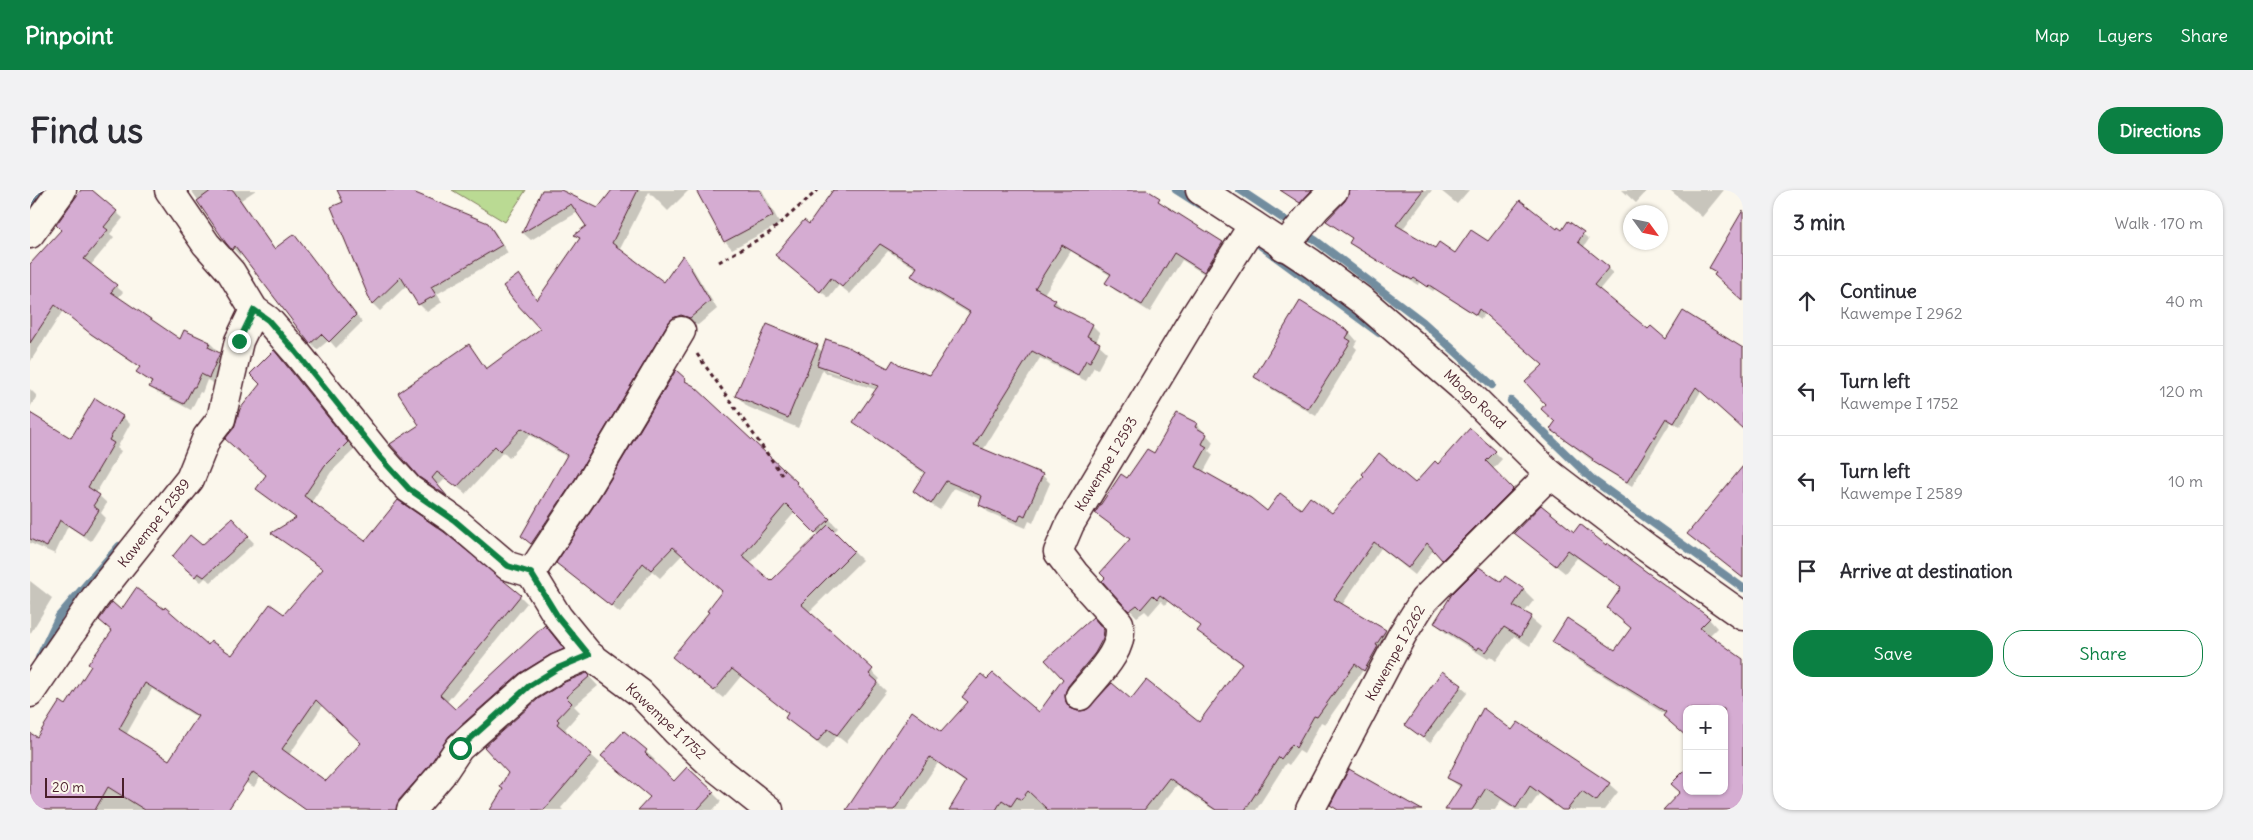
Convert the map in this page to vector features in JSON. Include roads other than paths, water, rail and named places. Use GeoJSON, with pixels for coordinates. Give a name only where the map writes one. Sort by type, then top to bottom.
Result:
{"type":"FeatureCollection","features":[{"type":"Feature","properties":{"kind":"street"},"geometry":{"type":"LineString","coordinates":[[30,234],[62,190]]}},
{"type":"Feature","properties":{"kind":"street"},"geometry":{"type":"LineString","coordinates":[[168,190],[206,244],[231,272],[254,310],[268,320],[296,352],[380,457],[409,489],[454,520],[508,566],[531,573],[588,487],[681,331]]}},
{"type":"Feature","properties":{"kind":"street","name":"Mbogo Road"},"geometry":{"type":"LineString","coordinates":[[1200,190],[1311,263],[1356,297],[1423,351],[1491,414],[1550,474],[1647,548],[1743,616]]}},
{"type":"Feature","properties":{"kind":"street"},"geometry":{"type":"LineString","coordinates":[[1284,247],[1334,190]]}},
{"type":"Feature","properties":{"kind":"street","name":"Kawempe I 2593"},"geometry":{"type":"LineString","coordinates":[[1080,696],[1117,648],[1122,633],[1119,623],[1074,573],[1058,552],[1075,516],[1196,314],[1253,225]]}},
{"type":"Feature","properties":{"kind":"street","name":"Kawempe I 2589"},"geometry":{"type":"LineString","coordinates":[[30,693],[95,598],[190,479],[207,436],[222,419],[239,341],[254,310]]}},
{"type":"Feature","properties":{"kind":"street","name":"Kawempe I 2262"},"geometry":{"type":"LineString","coordinates":[[1310,810],[1402,634],[1424,600],[1550,474]]}},
{"type":"Feature","properties":{"kind":"street","name":"Kawempe I 1752"},"geometry":{"type":"LineString","coordinates":[[531,573],[558,617],[589,655],[640,694],[710,762],[769,810]]}},
{"type":"Feature","properties":{"kind":"street"},"geometry":{"type":"LineString","coordinates":[[411,810],[441,775],[460,748],[529,686],[558,668],[589,655]]}},
{"type":"Feature","properties":{"kind":"waterway"},"geometry":{"type":"LineString","coordinates":[[30,204],[47,190]]}},
{"type":"Feature","properties":{"kind":"waterway"},"geometry":{"type":"LineString","coordinates":[[1176,190],[1198,204]]}},
{"type":"Feature","properties":{"kind":"waterway"},"geometry":{"type":"LineString","coordinates":[[1240,190],[1315,240],[1423,322],[1492,385]]}},
{"type":"Feature","properties":{"kind":"waterway"},"geometry":{"type":"LineString","coordinates":[[1261,246],[1379,333]]}},
{"type":"Feature","properties":{"kind":"waterway"},"geometry":{"type":"LineString","coordinates":[[1511,401],[1593,480],[1743,588]]}},
{"type":"Feature","properties":{"kind":"waterway"},"geometry":{"type":"LineString","coordinates":[[39,658],[59,616],[119,546]]}}]}
